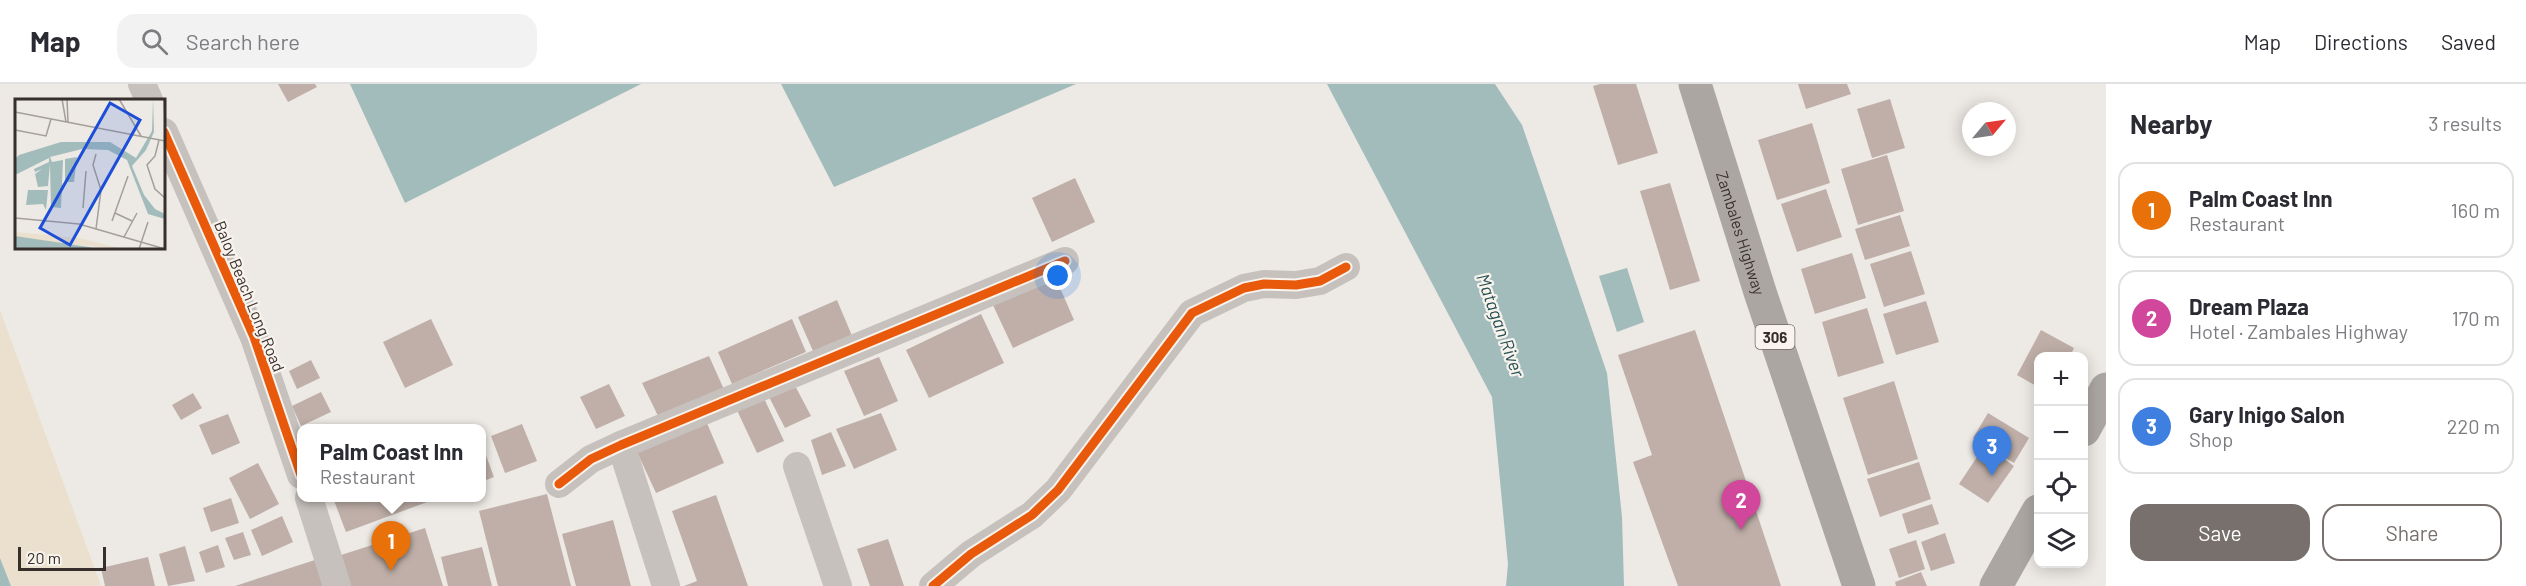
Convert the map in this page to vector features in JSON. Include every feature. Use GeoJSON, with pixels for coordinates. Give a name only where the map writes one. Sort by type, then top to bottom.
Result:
{"type":"FeatureCollection","features":[{"type":"Feature","properties":{"kind":"main road","name":"Zambales Highway"},"geometry":{"type":"LineString","coordinates":[[1695,84],[1760,292],[1859,586]]}},
{"type":"Feature","properties":{"kind":"main road"},"geometry":{"type":"LineString","coordinates":[[2088,423],[2106,389]]}},
{"type":"Feature","properties":{"kind":"main road"},"geometry":{"type":"LineString","coordinates":[[1996,586],[2036,514]]}},
{"type":"Feature","properties":{"kind":"street"},"geometry":{"type":"LineString","coordinates":[[142,84],[149,99]]}},
{"type":"Feature","properties":{"kind":"street","name":"Baloy Beach Long Road"},"geometry":{"type":"LineString","coordinates":[[165,134],[254,337],[297,463]]}},
{"type":"Feature","properties":{"kind":"street"},"geometry":{"type":"LineString","coordinates":[[559,484],[591,459],[621,444],[1065,261]]}},
{"type":"Feature","properties":{"kind":"street"},"geometry":{"type":"LineString","coordinates":[[933,586],[971,554],[1032,515],[1058,490],[1192,313],[1244,288],[1264,284],[1296,285],[1320,281],[1346,267]]}},
{"type":"Feature","properties":{"kind":"street"},"geometry":{"type":"LineString","coordinates":[[621,444],[666,586]]}},
{"type":"Feature","properties":{"kind":"street"},"geometry":{"type":"LineString","coordinates":[[796,466],[838,586]]}},
{"type":"Feature","properties":{"kind":"street"},"geometry":{"type":"LineString","coordinates":[[310,502],[337,586]]}},
{"type":"Feature","properties":{"kind":"sand"},"geometry":{"type":"Polygon","coordinates":[[[0,310],[101,586],[11,586],[0,558],[0,310]]]}},
{"type":"Feature","properties":{"kind":"water"},"geometry":{"type":"Polygon","coordinates":[[[350,84],[641,84],[405,203],[350,84]]]}},
{"type":"Feature","properties":{"kind":"water"},"geometry":{"type":"Polygon","coordinates":[[[781,84],[1076,84],[834,187],[781,84]]]}},
{"type":"Feature","properties":{"kind":"water","name":"Matagan River"},"geometry":{"type":"Polygon","coordinates":[[[1327,84],[1495,84],[1522,125],[1607,373],[1622,517],[1624,586],[1506,586],[1508,564],[1492,397],[1327,84]]]}},
{"type":"Feature","properties":{"kind":"water"},"geometry":{"type":"Polygon","coordinates":[[[1627,268],[1644,322],[1617,332],[1599,276],[1627,268]]]}},
{"type":"Feature","properties":{"kind":"water"},"geometry":{"type":"Polygon","coordinates":[[[0,558],[11,586],[0,586],[0,558]]]}},
{"type":"Feature","properties":{"kind":"building"},"geometry":{"type":"Polygon","coordinates":[[[278,84],[315,84],[317,87],[288,102],[278,84]]]}},
{"type":"Feature","properties":{"kind":"building"},"geometry":{"type":"Polygon","coordinates":[[[1636,84],[1658,153],[1618,165],[1593,86],[1636,84]]]}},
{"type":"Feature","properties":{"kind":"building"},"geometry":{"type":"Polygon","coordinates":[[[1798,84],[1847,84],[1851,94],[1806,109],[1798,84]]]}},
{"type":"Feature","properties":{"kind":"building"},"geometry":{"type":"Polygon","coordinates":[[[1890,99],[1905,148],[1872,158],[1857,109],[1890,99]]]}},
{"type":"Feature","properties":{"kind":"building"},"geometry":{"type":"Polygon","coordinates":[[[1812,123],[1830,183],[1777,200],[1758,140],[1812,123]]]}},
{"type":"Feature","properties":{"kind":"building"},"geometry":{"type":"Polygon","coordinates":[[[1887,155],[1904,211],[1858,225],[1841,169],[1887,155]]]}},
{"type":"Feature","properties":{"kind":"building"},"geometry":{"type":"Polygon","coordinates":[[[1075,178],[1095,222],[1052,242],[1032,198],[1075,178]]]}},
{"type":"Feature","properties":{"kind":"building"},"geometry":{"type":"Polygon","coordinates":[[[1670,183],[1700,281],[1670,290],[1640,191],[1670,183]]]}},
{"type":"Feature","properties":{"kind":"building"},"geometry":{"type":"Polygon","coordinates":[[[1826,189],[1842,237],[1797,252],[1781,204],[1826,189]]]}},
{"type":"Feature","properties":{"kind":"building"},"geometry":{"type":"Polygon","coordinates":[[[1900,215],[1910,246],[1865,260],[1855,229],[1900,215]]]}},
{"type":"Feature","properties":{"kind":"building"},"geometry":{"type":"Polygon","coordinates":[[[1911,251],[1925,294],[1884,307],[1870,264],[1911,251]]]}},
{"type":"Feature","properties":{"kind":"building"},"geometry":{"type":"Polygon","coordinates":[[[1852,253],[1866,298],[1815,314],[1801,269],[1852,253]]]}},
{"type":"Feature","properties":{"kind":"building"},"geometry":{"type":"Polygon","coordinates":[[[1054,274],[1074,320],[1013,348],[992,303],[1054,274]]]}},
{"type":"Feature","properties":{"kind":"building"},"geometry":{"type":"Polygon","coordinates":[[[837,300],[855,343],[817,360],[798,317],[837,300]]]}},
{"type":"Feature","properties":{"kind":"building"},"geometry":{"type":"Polygon","coordinates":[[[1926,301],[1939,342],[1896,355],[1883,314],[1926,301]]]}},
{"type":"Feature","properties":{"kind":"building"},"geometry":{"type":"Polygon","coordinates":[[[1867,308],[1884,363],[1838,377],[1822,322],[1867,308]]]}},
{"type":"Feature","properties":{"kind":"building"},"geometry":{"type":"Polygon","coordinates":[[[981,314],[1004,363],[929,398],[906,350],[981,314]]]}},
{"type":"Feature","properties":{"kind":"building"},"geometry":{"type":"Polygon","coordinates":[[[431,319],[453,365],[405,388],[383,342],[431,319]]]}},
{"type":"Feature","properties":{"kind":"building"},"geometry":{"type":"Polygon","coordinates":[[[792,319],[806,352],[732,384],[718,352],[792,319]]]}},
{"type":"Feature","properties":{"kind":"building"},"geometry":{"type":"Polygon","coordinates":[[[1695,330],[1781,586],[1678,586],[1633,462],[1652,455],[1618,355],[1695,330]]]}},
{"type":"Feature","properties":{"kind":"building"},"geometry":{"type":"Polygon","coordinates":[[[2041,330],[2074,348],[2072,352],[2034,352],[2034,385],[2017,375],[2041,330]]]}},
{"type":"Feature","properties":{"kind":"building"},"geometry":{"type":"Polygon","coordinates":[[[709,356],[726,394],[661,422],[642,383],[709,356]]]}},
{"type":"Feature","properties":{"kind":"building"},"geometry":{"type":"Polygon","coordinates":[[[879,357],[898,401],[864,416],[844,371],[879,357]]]}},
{"type":"Feature","properties":{"kind":"building"},"geometry":{"type":"Polygon","coordinates":[[[311,360],[320,378],[297,389],[289,371],[311,360]]]}},
{"type":"Feature","properties":{"kind":"building"},"geometry":{"type":"Polygon","coordinates":[[[792,380],[811,416],[785,428],[767,393],[792,380]]]}},
{"type":"Feature","properties":{"kind":"building"},"geometry":{"type":"Polygon","coordinates":[[[1894,381],[1918,459],[1868,475],[1843,398],[1894,381]]]}},
{"type":"Feature","properties":{"kind":"building"},"geometry":{"type":"Polygon","coordinates":[[[609,384],[625,416],[596,429],[580,397],[609,384]]]}},
{"type":"Feature","properties":{"kind":"building"},"geometry":{"type":"Polygon","coordinates":[[[321,392],[331,412],[305,424],[300,424],[292,406],[321,392]]]}},
{"type":"Feature","properties":{"kind":"building"},"geometry":{"type":"Polygon","coordinates":[[[193,393],[202,408],[181,420],[172,405],[193,393]]]}},
{"type":"Feature","properties":{"kind":"building"},"geometry":{"type":"Polygon","coordinates":[[[762,394],[784,441],[757,453],[735,406],[762,394]]]}},
{"type":"Feature","properties":{"kind":"building"},"geometry":{"type":"Polygon","coordinates":[[[881,413],[897,450],[854,469],[836,429],[881,413]]]}},
{"type":"Feature","properties":{"kind":"building"},"geometry":{"type":"Polygon","coordinates":[[[1988,413],[2029,438],[2014,463],[1973,438],[1988,413]]]}},
{"type":"Feature","properties":{"kind":"building"},"geometry":{"type":"Polygon","coordinates":[[[228,414],[240,443],[212,455],[199,425],[228,414]]]}},
{"type":"Feature","properties":{"kind":"building"},"geometry":{"type":"Polygon","coordinates":[[[706,421],[724,463],[656,493],[637,452],[706,421]]]}},
{"type":"Feature","properties":{"kind":"building"},"geometry":{"type":"Polygon","coordinates":[[[522,424],[537,461],[505,473],[491,436],[522,424]]]}},
{"type":"Feature","properties":{"kind":"building"},"geometry":{"type":"Polygon","coordinates":[[[831,432],[846,466],[822,475],[811,440],[831,432]]]}},
{"type":"Feature","properties":{"kind":"building"},"geometry":{"type":"Polygon","coordinates":[[[1985,445],[2014,466],[1988,503],[1959,484],[1985,445]]]}},
{"type":"Feature","properties":{"kind":"building"},"geometry":{"type":"Polygon","coordinates":[[[486,455],[494,477],[486,480],[486,455]]]}},
{"type":"Feature","properties":{"kind":"building"},"geometry":{"type":"Polygon","coordinates":[[[1919,462],[1931,499],[1880,517],[1867,479],[1919,462]]]}},
{"type":"Feature","properties":{"kind":"building"},"geometry":{"type":"Polygon","coordinates":[[[258,463],[279,504],[250,519],[229,478],[258,463]]]}},
{"type":"Feature","properties":{"kind":"building"},"geometry":{"type":"Polygon","coordinates":[[[547,494],[571,586],[498,586],[479,511],[547,494]]]}},
{"type":"Feature","properties":{"kind":"building"},"geometry":{"type":"Polygon","coordinates":[[[716,495],[748,586],[684,586],[697,581],[672,511],[716,495]]]}},
{"type":"Feature","properties":{"kind":"building"},"geometry":{"type":"Polygon","coordinates":[[[231,498],[239,523],[211,532],[203,508],[231,498]]]}},
{"type":"Feature","properties":{"kind":"building"},"geometry":{"type":"Polygon","coordinates":[[[335,502],[427,502],[346,532],[335,502]]]}},
{"type":"Feature","properties":{"kind":"building"},"geometry":{"type":"Polygon","coordinates":[[[1932,504],[1939,524],[1908,534],[1902,514],[1932,504]]]}},
{"type":"Feature","properties":{"kind":"building"},"geometry":{"type":"Polygon","coordinates":[[[282,516],[293,542],[262,556],[251,530],[282,516]]]}},
{"type":"Feature","properties":{"kind":"building"},"geometry":{"type":"Polygon","coordinates":[[[613,520],[631,586],[576,586],[562,534],[613,520]]]}},
{"type":"Feature","properties":{"kind":"building"},"geometry":{"type":"Polygon","coordinates":[[[425,528],[443,586],[348,586],[338,556],[425,528]]]}},
{"type":"Feature","properties":{"kind":"building"},"geometry":{"type":"Polygon","coordinates":[[[243,532],[251,555],[234,560],[225,538],[243,532]]]}},
{"type":"Feature","properties":{"kind":"building"},"geometry":{"type":"Polygon","coordinates":[[[1945,533],[1955,563],[1931,571],[1921,542],[1945,533]]]}},
{"type":"Feature","properties":{"kind":"building"},"geometry":{"type":"Polygon","coordinates":[[[888,539],[904,586],[870,586],[857,549],[888,539]]]}},
{"type":"Feature","properties":{"kind":"building"},"geometry":{"type":"Polygon","coordinates":[[[1916,540],[1925,569],[1899,578],[1889,549],[1916,540]]]}},
{"type":"Feature","properties":{"kind":"building"},"geometry":{"type":"Polygon","coordinates":[[[218,545],[225,567],[206,573],[199,552],[218,545]]]}},
{"type":"Feature","properties":{"kind":"building"},"geometry":{"type":"Polygon","coordinates":[[[185,546],[195,581],[168,586],[159,554],[185,546]]]}},
{"type":"Feature","properties":{"kind":"building"},"geometry":{"type":"Polygon","coordinates":[[[482,547],[492,586],[448,586],[441,557],[482,547]]]}},
{"type":"Feature","properties":{"kind":"building"},"geometry":{"type":"Polygon","coordinates":[[[148,557],[155,586],[105,586],[101,568],[148,557]]]}},
{"type":"Feature","properties":{"kind":"building"},"geometry":{"type":"Polygon","coordinates":[[[315,560],[323,586],[235,586],[315,560]]]}},
{"type":"Feature","properties":{"kind":"building"},"geometry":{"type":"Polygon","coordinates":[[[1921,572],[1927,586],[1896,586],[1895,582],[1921,572]]]}},
{"type":"Feature","properties":{"kind":"cycle path"},"geometry":{"type":"LineString","coordinates":[[165,134],[254,337],[297,463]]}},
{"type":"Feature","properties":{"kind":"cycle path"},"geometry":{"type":"LineString","coordinates":[[559,484],[591,459],[621,445],[1065,261]]}},
{"type":"Feature","properties":{"kind":"cycle path"},"geometry":{"type":"LineString","coordinates":[[933,586],[971,554],[1032,515],[1058,490],[1192,313],[1244,288],[1264,284],[1296,285],[1320,281],[1346,267]]}},
{"type":"Feature","properties":{"kind":"place","name":"Gary Inigo Salon"},"geometry":{"type":"Point","coordinates":[1992,476]}},
{"type":"Feature","properties":{"kind":"place","name":"Dream Plaza"},"geometry":{"type":"Point","coordinates":[1741,530]}},
{"type":"Feature","properties":{"kind":"place","name":"Palm Coast Inn"},"geometry":{"type":"Point","coordinates":[391,571]}}]}
